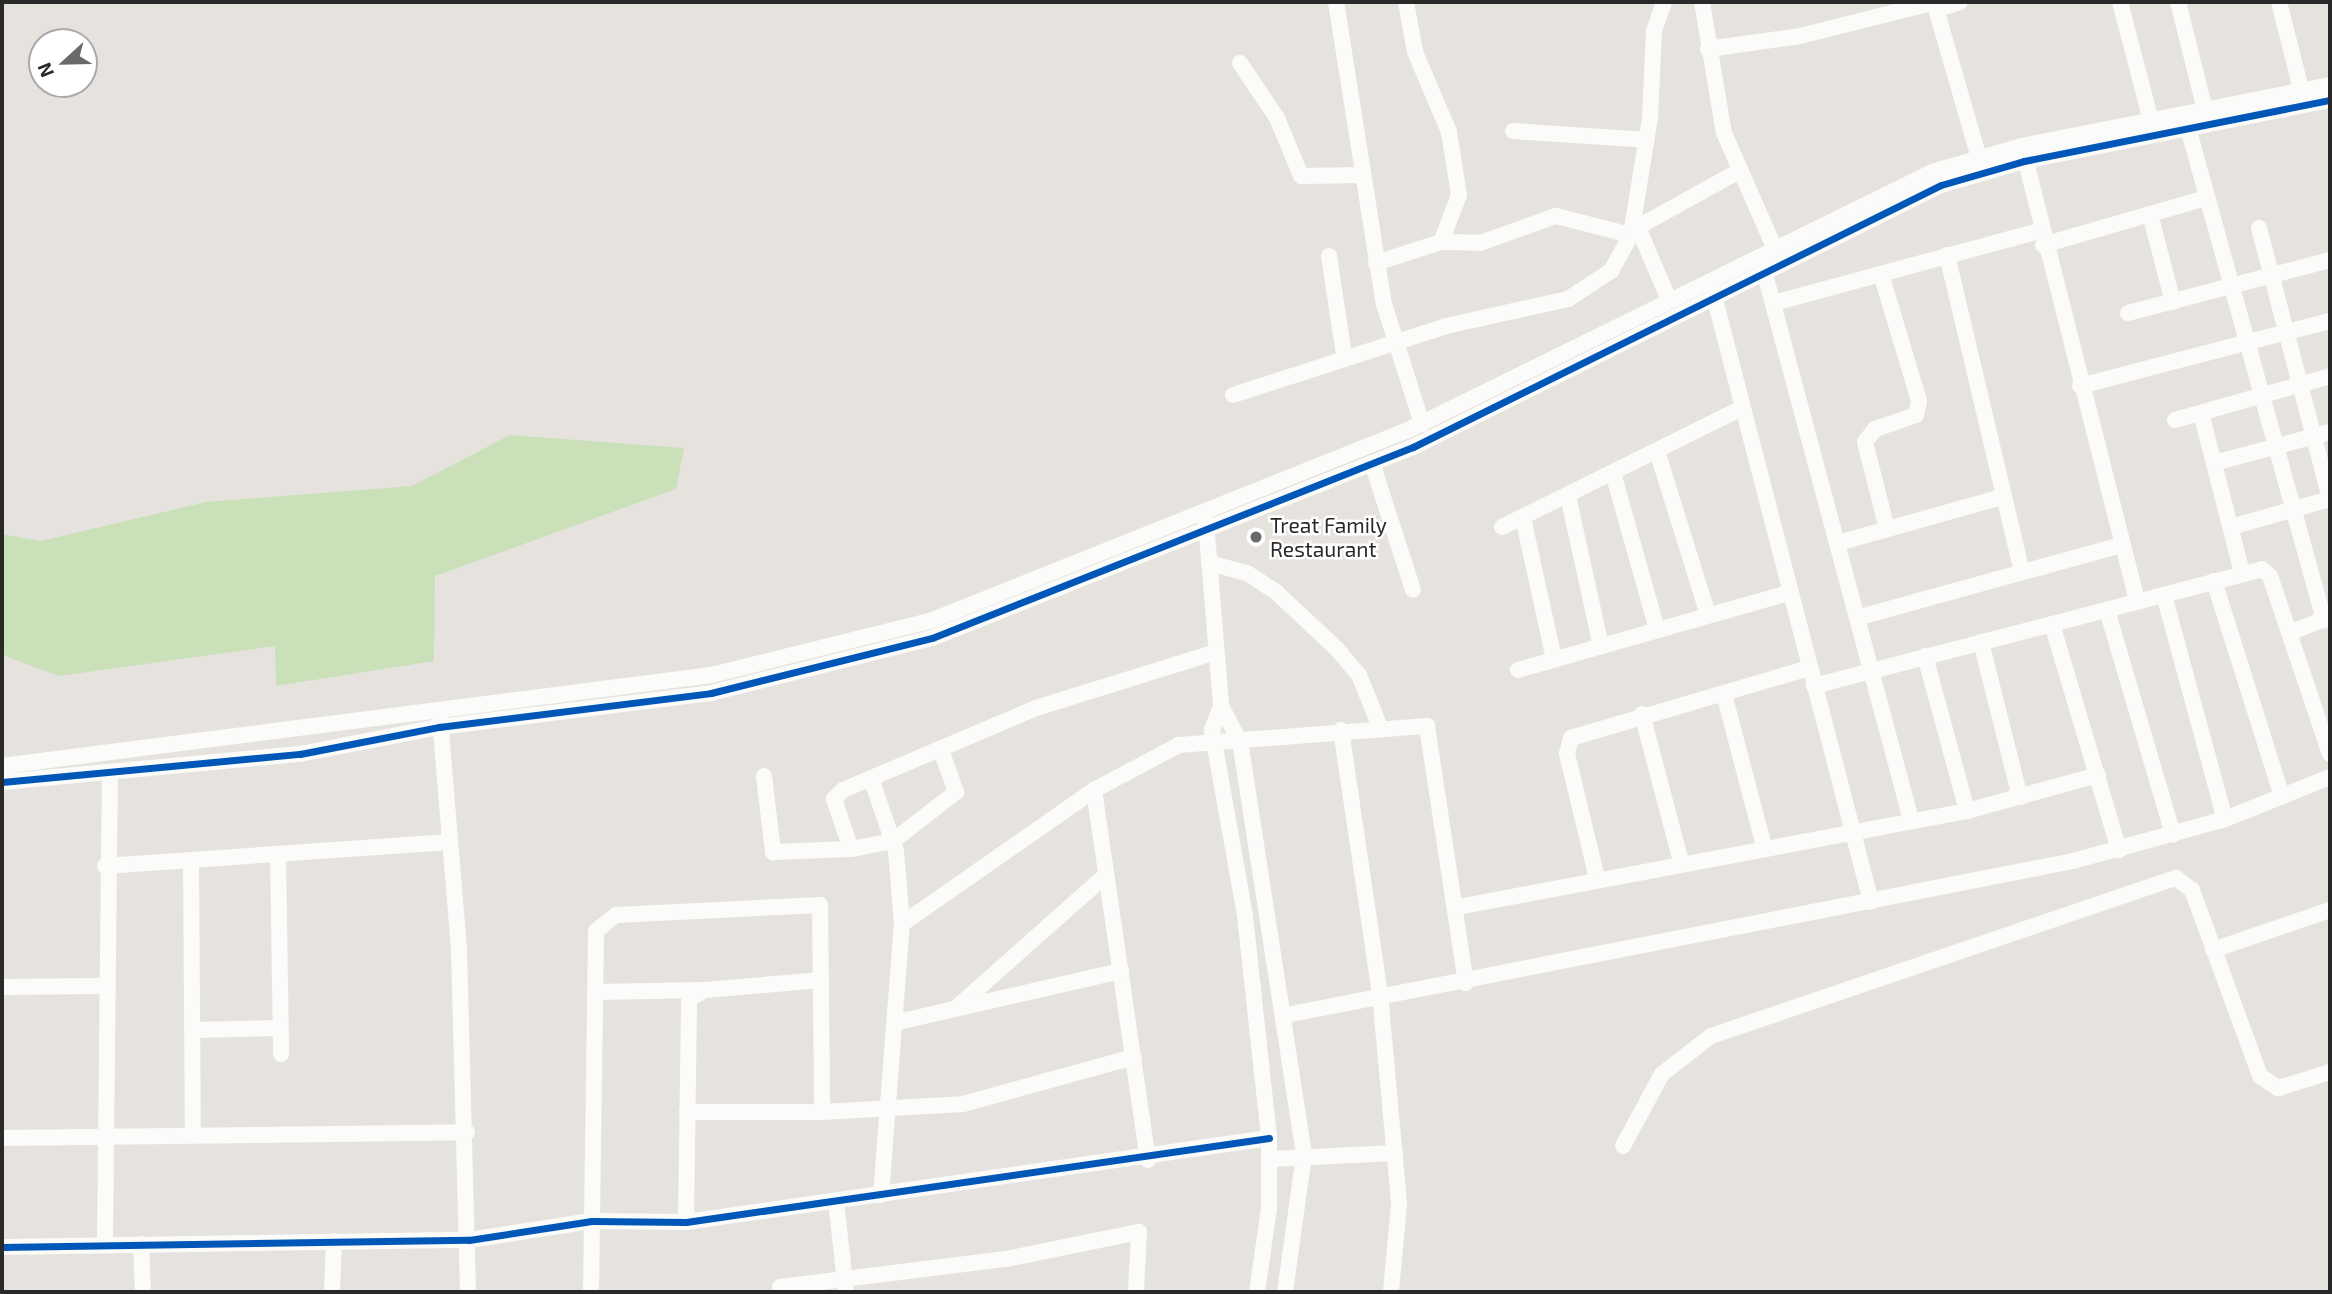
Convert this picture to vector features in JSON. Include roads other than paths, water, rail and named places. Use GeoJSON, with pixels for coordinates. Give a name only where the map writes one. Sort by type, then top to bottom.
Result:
{"type":"FeatureCollection","features":[{"type":"Feature","properties":{"kind":"street"},"geometry":{"type":"LineString","coordinates":[[1336,2],[1376,262],[1394,342],[1422,424]]}},
{"type":"Feature","properties":{"kind":"street"},"geometry":{"type":"LineString","coordinates":[[1406,2],[1413,43],[1449,132],[1457,177],[1457,207],[1441,242]]}},
{"type":"Feature","properties":{"kind":"street"},"geometry":{"type":"LineString","coordinates":[[1702,2],[1719,114],[1766,250],[1765,271],[1860,617],[1911,820]]}},
{"type":"Feature","properties":{"kind":"street"},"geometry":{"type":"LineString","coordinates":[[1708,49],[1800,36],[1935,4],[1960,2]]}},
{"type":"Feature","properties":{"kind":"street"},"geometry":{"type":"LineString","coordinates":[[2120,2],[2151,121]]}},
{"type":"Feature","properties":{"kind":"street"},"geometry":{"type":"LineString","coordinates":[[2178,2],[2205,110]]}},
{"type":"Feature","properties":{"kind":"street"},"geometry":{"type":"LineString","coordinates":[[2279,2],[2301,89]]}},
{"type":"Feature","properties":{"kind":"street"},"geometry":{"type":"LineString","coordinates":[[1935,4],[1979,158]]}},
{"type":"Feature","properties":{"kind":"street"},"geometry":{"type":"LineString","coordinates":[[1233,395],[1344,355],[1568,299],[1611,271],[1634,227],[1647,140],[1658,6]]}},
{"type":"Feature","properties":{"kind":"street"},"geometry":{"type":"LineString","coordinates":[[1240,63],[1277,118],[1301,176],[1363,175]]}},
{"type":"Feature","properties":{"kind":"street"},"geometry":{"type":"LineString","coordinates":[[2,766],[711,675],[930,621],[1422,424],[1669,300],[1765,271],[1892,205],[2023,153],[2151,121],[2330,85]]}},
{"type":"Feature","properties":{"kind":"street"},"geometry":{"type":"LineString","coordinates":[[2,782],[110,774],[300,754],[439,727],[711,693],[821,667],[956,629],[1372,463],[1712,287],[1766,250],[1894,187],[1979,158],[2188,131],[2330,100]]}},
{"type":"Feature","properties":{"kind":"street"},"geometry":{"type":"LineString","coordinates":[[2186,114],[2188,131],[2288,510],[2327,619],[2289,633]]}},
{"type":"Feature","properties":{"kind":"street"},"geometry":{"type":"LineString","coordinates":[[1513,131],[1647,140]]}},
{"type":"Feature","properties":{"kind":"street"},"geometry":{"type":"LineString","coordinates":[[2023,153],[2041,238],[2137,602]]}},
{"type":"Feature","properties":{"kind":"street"},"geometry":{"type":"LineString","coordinates":[[1376,262],[1441,242],[1480,243],[1556,216],[1634,227],[1739,172]]}},
{"type":"Feature","properties":{"kind":"street"},"geometry":{"type":"LineString","coordinates":[[1774,303],[1947,255],[2041,238],[2150,214],[2206,198]]}},
{"type":"Feature","properties":{"kind":"street"},"geometry":{"type":"LineString","coordinates":[[2150,214],[2172,302]]}},
{"type":"Feature","properties":{"kind":"street"},"geometry":{"type":"LineString","coordinates":[[1634,227],[1669,300]]}},
{"type":"Feature","properties":{"kind":"street"},"geometry":{"type":"LineString","coordinates":[[2231,527],[2330,499],[2323,434],[2304,384],[2259,229]]}},
{"type":"Feature","properties":{"kind":"street"},"geometry":{"type":"LineString","coordinates":[[1947,255],[2002,497],[2022,572]]}},
{"type":"Feature","properties":{"kind":"street"},"geometry":{"type":"LineString","coordinates":[[1329,257],[1344,355]]}},
{"type":"Feature","properties":{"kind":"street"},"geometry":{"type":"LineString","coordinates":[[2128,313],[2330,260]]}},
{"type":"Feature","properties":{"kind":"street"},"geometry":{"type":"LineString","coordinates":[[1881,274],[1919,401],[1916,415],[1875,429],[1865,442],[1887,529]]}},
{"type":"Feature","properties":{"kind":"street"},"geometry":{"type":"LineString","coordinates":[[1712,287],[1871,902]]}},
{"type":"Feature","properties":{"kind":"street"},"geometry":{"type":"LineString","coordinates":[[2080,386],[2330,321]]}},
{"type":"Feature","properties":{"kind":"street"},"geometry":{"type":"LineString","coordinates":[[2175,420],[2330,376]]}},
{"type":"Feature","properties":{"kind":"street"},"geometry":{"type":"LineString","coordinates":[[1502,527],[1742,408]]}},
{"type":"Feature","properties":{"kind":"street"},"geometry":{"type":"LineString","coordinates":[[2201,413],[2242,573]]}},
{"type":"Feature","properties":{"kind":"street"},"geometry":{"type":"LineString","coordinates":[[2214,463],[2323,434]]}},
{"type":"Feature","properties":{"kind":"street"},"geometry":{"type":"LineString","coordinates":[[1657,451],[1708,615]]}},
{"type":"Feature","properties":{"kind":"street"},"geometry":{"type":"LineString","coordinates":[[1372,463],[1413,590]]}},
{"type":"Feature","properties":{"kind":"street"},"geometry":{"type":"LineString","coordinates":[[1613,473],[1657,629]]}},
{"type":"Feature","properties":{"kind":"street"},"geometry":{"type":"LineString","coordinates":[[1568,496],[1601,646]]}},
{"type":"Feature","properties":{"kind":"street"},"geometry":{"type":"LineString","coordinates":[[1838,543],[2002,497]]}},
{"type":"Feature","properties":{"kind":"street"},"geometry":{"type":"LineString","coordinates":[[1205,513],[1220,706],[1214,744],[1245,916],[1269,1138],[1270,1159],[1257,1292]]}},
{"type":"Feature","properties":{"kind":"street"},"geometry":{"type":"LineString","coordinates":[[1523,518],[1554,659]]}},
{"type":"Feature","properties":{"kind":"street"},"geometry":{"type":"LineString","coordinates":[[1860,617],[2122,545]]}},
{"type":"Feature","properties":{"kind":"street"},"geometry":{"type":"LineString","coordinates":[[1209,563],[1247,573],[1276,592],[1337,649],[1359,675],[1380,727]]}},
{"type":"Feature","properties":{"kind":"street"},"geometry":{"type":"LineString","coordinates":[[1814,686],[2242,573],[2267,571],[2330,754]]}},
{"type":"Feature","properties":{"kind":"street"},"geometry":{"type":"LineString","coordinates":[[2214,581],[2282,797]]}},
{"type":"Feature","properties":{"kind":"street"},"geometry":{"type":"LineString","coordinates":[[1518,670],[1789,593]]}},
{"type":"Feature","properties":{"kind":"street"},"geometry":{"type":"LineString","coordinates":[[2164,595],[2225,819]]}},
{"type":"Feature","properties":{"kind":"street"},"geometry":{"type":"LineString","coordinates":[[2107,610],[2173,834]]}},
{"type":"Feature","properties":{"kind":"street"},"geometry":{"type":"LineString","coordinates":[[2052,624],[2119,850]]}},
{"type":"Feature","properties":{"kind":"street"},"geometry":{"type":"LineString","coordinates":[[1981,642],[2020,797]]}},
{"type":"Feature","properties":{"kind":"street"},"geometry":{"type":"LineString","coordinates":[[851,849],[834,799],[871,778],[1036,708],[1216,652]]}},
{"type":"Feature","properties":{"kind":"street"},"geometry":{"type":"LineString","coordinates":[[1925,656],[1967,811]]}},
{"type":"Feature","properties":{"kind":"street"},"geometry":{"type":"LineString","coordinates":[[1597,878],[1567,744],[1575,734],[1724,694],[1810,667]]}},
{"type":"Feature","properties":{"kind":"street"},"geometry":{"type":"LineString","coordinates":[[1724,694],[1764,846]]}},
{"type":"Feature","properties":{"kind":"street"},"geometry":{"type":"LineString","coordinates":[[1220,706],[1240,741],[1286,1015],[1304,1155],[1285,1292]]}},
{"type":"Feature","properties":{"kind":"street"},"geometry":{"type":"LineString","coordinates":[[440,710],[467,1132],[468,1292]]}},
{"type":"Feature","properties":{"kind":"street"},"geometry":{"type":"LineString","coordinates":[[1642,714],[1681,862]]}},
{"type":"Feature","properties":{"kind":"street"},"geometry":{"type":"LineString","coordinates":[[902,924],[1094,790],[1179,745],[1417,724],[1431,732],[1458,907],[1466,983]]}},
{"type":"Feature","properties":{"kind":"street"},"geometry":{"type":"LineString","coordinates":[[1341,730],[1380,994],[1395,1153],[1399,1204],[1391,1292]]}},
{"type":"Feature","properties":{"kind":"street"},"geometry":{"type":"LineString","coordinates":[[764,776],[773,852],[851,849],[893,841],[956,792],[942,750]]}},
{"type":"Feature","properties":{"kind":"street"},"geometry":{"type":"LineString","coordinates":[[105,1243],[102,1136],[105,866],[110,774]]}},
{"type":"Feature","properties":{"kind":"street"},"geometry":{"type":"LineString","coordinates":[[1458,907],[1764,846],[1967,811],[2098,775]]}},
{"type":"Feature","properties":{"kind":"street"},"geometry":{"type":"LineString","coordinates":[[1286,1015],[1380,994],[1466,983],[2119,850],[2225,819],[2330,776]]}},
{"type":"Feature","properties":{"kind":"street"},"geometry":{"type":"LineString","coordinates":[[871,778],[893,841],[902,924],[898,1022],[881,1195]]}},
{"type":"Feature","properties":{"kind":"street"},"geometry":{"type":"LineString","coordinates":[[1094,790],[1148,1160]]}},
{"type":"Feature","properties":{"kind":"street"},"geometry":{"type":"LineString","coordinates":[[105,866],[449,842]]}},
{"type":"Feature","properties":{"kind":"street"},"geometry":{"type":"LineString","coordinates":[[278,855],[281,1055]]}},
{"type":"Feature","properties":{"kind":"street"},"geometry":{"type":"LineString","coordinates":[[191,862],[193,1135]]}},
{"type":"Feature","properties":{"kind":"street"},"geometry":{"type":"LineString","coordinates":[[954,1010],[1106,874]]}},
{"type":"Feature","properties":{"kind":"street"},"geometry":{"type":"LineString","coordinates":[[1623,1146],[1662,1074],[1711,1036],[2176,878],[2192,890],[2267,1084],[2291,1086],[2330,1072]]}},
{"type":"Feature","properties":{"kind":"street"},"geometry":{"type":"LineString","coordinates":[[591,1292],[596,931],[616,915],[820,905],[822,1112]]}},
{"type":"Feature","properties":{"kind":"street"},"geometry":{"type":"LineString","coordinates":[[2213,950],[2330,910]]}},
{"type":"Feature","properties":{"kind":"street"},"geometry":{"type":"LineString","coordinates":[[898,1022],[1121,971]]}},
{"type":"Feature","properties":{"kind":"street"},"geometry":{"type":"LineString","coordinates":[[597,992],[705,990],[821,981]]}},
{"type":"Feature","properties":{"kind":"street"},"geometry":{"type":"LineString","coordinates":[[2,987],[105,986]]}},
{"type":"Feature","properties":{"kind":"street"},"geometry":{"type":"LineString","coordinates":[[686,1222],[689,999],[705,990]]}},
{"type":"Feature","properties":{"kind":"street"},"geometry":{"type":"LineString","coordinates":[[192,1030],[280,1028]]}},
{"type":"Feature","properties":{"kind":"street"},"geometry":{"type":"LineString","coordinates":[[687,1112],[822,1112],[963,1104],[1134,1058]]}},
{"type":"Feature","properties":{"kind":"street"},"geometry":{"type":"LineString","coordinates":[[2,1138],[467,1132]]}},
{"type":"Feature","properties":{"kind":"street"},"geometry":{"type":"LineString","coordinates":[[2,1247],[105,1243],[469,1240],[592,1221],[686,1222],[1148,1160],[1269,1138]]}},
{"type":"Feature","properties":{"kind":"street"},"geometry":{"type":"LineString","coordinates":[[1270,1159],[1304,1155],[1395,1153]]}},
{"type":"Feature","properties":{"kind":"street"},"geometry":{"type":"LineString","coordinates":[[836,1201],[845,1285]]}},
{"type":"Feature","properties":{"kind":"street"},"geometry":{"type":"LineString","coordinates":[[780,1287],[845,1285],[1006,1259],[1139,1233],[1136,1292]]}},
{"type":"Feature","properties":{"kind":"street"},"geometry":{"type":"LineString","coordinates":[[332,1292],[334,1241]]}},
{"type":"Feature","properties":{"kind":"street"},"geometry":{"type":"LineString","coordinates":[[141,1244],[143,1292]]}},
{"type":"Feature","properties":{"kind":"place","name":"Treat Family Restaurant"},"geometry":{"type":"Point","coordinates":[1256,537]}}]}
